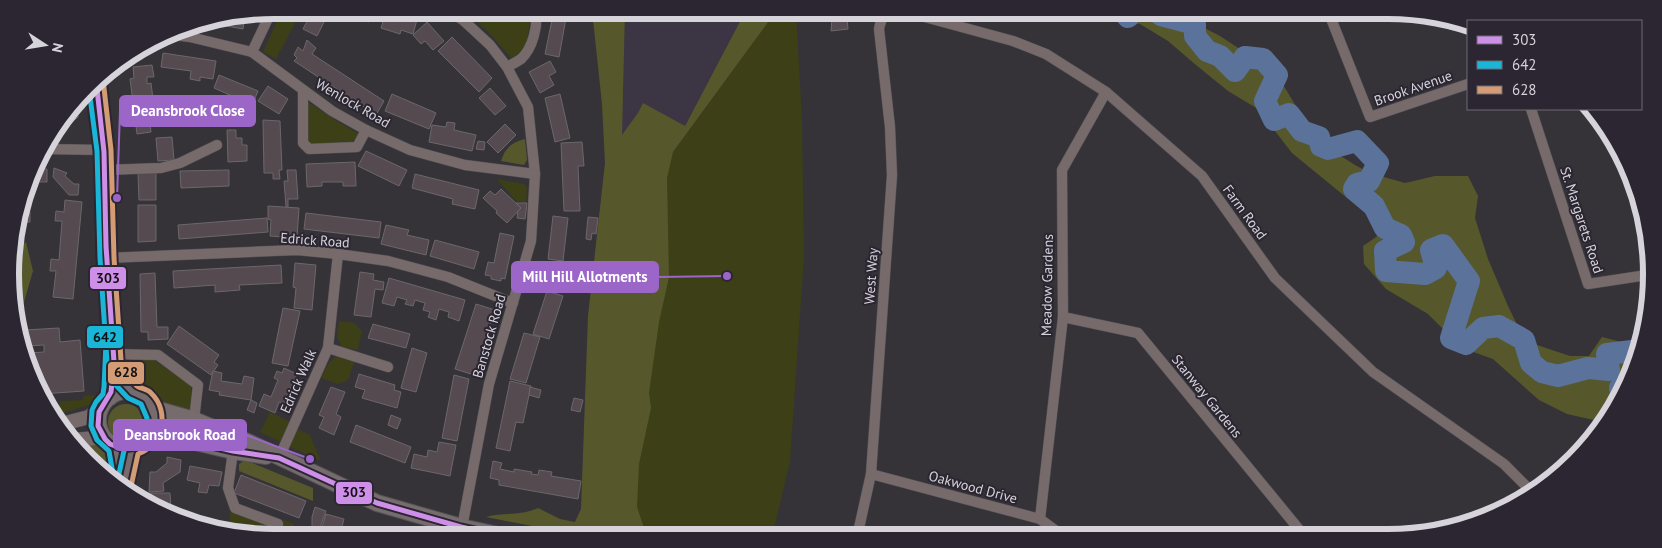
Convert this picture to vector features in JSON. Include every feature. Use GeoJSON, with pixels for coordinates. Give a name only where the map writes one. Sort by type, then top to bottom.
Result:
{"type":"FeatureCollection","features":[{"type":"Feature","properties":{"kind":"main road"},"geometry":{"type":"LineString","coordinates":[[97,91],[104,150],[107,258],[113,358],[113,378],[106,402],[98,416],[98,426],[101,434],[119,446],[142,445],[153,432],[155,417],[146,398],[133,392],[118,376],[113,358]]}},
{"type":"Feature","properties":{"kind":"main road"},"geometry":{"type":"LineString","coordinates":[[106,402],[121,392],[133,392]]}},
{"type":"Feature","properties":{"kind":"main road"},"geometry":{"type":"LineString","coordinates":[[152,408],[194,420],[250,443],[377,503],[452,529]]}},
{"type":"Feature","properties":{"kind":"main road"},"geometry":{"type":"LineString","coordinates":[[153,432],[233,451],[279,458]]}},
{"type":"Feature","properties":{"kind":"street"},"geometry":{"type":"LineString","coordinates":[[252,52],[268,19]]}},
{"type":"Feature","properties":{"kind":"street"},"geometry":{"type":"LineString","coordinates":[[507,67],[522,59],[529,48],[535,31],[536,19]]}},
{"type":"Feature","properties":{"kind":"street","name":"West Way"},"geometry":{"type":"LineString","coordinates":[[859,529],[871,474],[892,175],[890,127],[879,29],[882,19]]}},
{"type":"Feature","properties":{"kind":"street","name":"Farm Road"},"geometry":{"type":"LineString","coordinates":[[932,19],[1013,41],[1046,54],[1106,92],[1202,176],[1275,278],[1373,372],[1504,464],[1528,488]]}},
{"type":"Feature","properties":{"kind":"street","name":"Brook Avenue"},"geometry":{"type":"LineString","coordinates":[[1331,19],[1370,117],[1467,84]]}},
{"type":"Feature","properties":{"kind":"street","name":"Banstock Road"},"geometry":{"type":"LineString","coordinates":[[462,529],[490,384],[531,242],[534,174],[528,108],[507,67],[490,45],[463,20]]}},
{"type":"Feature","properties":{"kind":"street","name":"Wenlock Road"},"geometry":{"type":"LineString","coordinates":[[183,35],[252,52],[332,111],[366,130],[410,150],[465,165],[534,174]]}},
{"type":"Feature","properties":{"kind":"street"},"geometry":{"type":"LineString","coordinates":[[303,91],[303,142],[308,149],[357,147],[366,130]]}},
{"type":"Feature","properties":{"kind":"street","name":"Meadow Gardens"},"geometry":{"type":"LineString","coordinates":[[1040,520],[1063,317],[1062,170],[1106,92]]}},
{"type":"Feature","properties":{"kind":"street","name":"St. Margarets Road"},"geometry":{"type":"LineString","coordinates":[[1531,110],[1588,284],[1643,276]]}},
{"type":"Feature","properties":{"kind":"street"},"geometry":{"type":"LineString","coordinates":[[104,170],[161,168],[180,163],[217,145]]}},
{"type":"Feature","properties":{"kind":"street"},"geometry":{"type":"LineString","coordinates":[[51,149],[104,150]]}},
{"type":"Feature","properties":{"kind":"street","name":"Edrick Road"},"geometry":{"type":"LineString","coordinates":[[107,258],[297,250],[338,254],[388,261],[448,277],[513,303]]}},
{"type":"Feature","properties":{"kind":"street","name":"Edrick Walk"},"geometry":{"type":"LineString","coordinates":[[279,458],[328,348],[338,254]]}},
{"type":"Feature","properties":{"kind":"street","name":"Stanway Gardens"},"geometry":{"type":"LineString","coordinates":[[1063,317],[1138,333],[1299,529]]}},
{"type":"Feature","properties":{"kind":"street"},"geometry":{"type":"LineString","coordinates":[[328,348],[388,367]]}},
{"type":"Feature","properties":{"kind":"street"},"geometry":{"type":"LineString","coordinates":[[113,358],[158,355],[198,385],[194,420]]}},
{"type":"Feature","properties":{"kind":"street"},"geometry":{"type":"LineString","coordinates":[[67,423],[88,417],[106,402]]}},
{"type":"Feature","properties":{"kind":"street"},"geometry":{"type":"LineString","coordinates":[[80,439],[96,438],[119,446],[122,479]]}},
{"type":"Feature","properties":{"kind":"street"},"geometry":{"type":"LineString","coordinates":[[233,451],[228,488],[235,508],[278,524]]}},
{"type":"Feature","properties":{"kind":"street","name":"Oakwood Drive"},"geometry":{"type":"LineString","coordinates":[[871,474],[1040,520],[1053,529]]}},
{"type":"Feature","properties":{"kind":"shaded area"},"geometry":{"type":"Polygon","coordinates":[[[625,19],[741,19],[675,144],[621,135],[625,19]]]}},
{"type":"Feature","properties":{"kind":"green space"},"geometry":{"type":"Polygon","coordinates":[[[278,19],[297,19],[276,59],[263,52],[278,19]]]}},
{"type":"Feature","properties":{"kind":"green space"},"geometry":{"type":"Polygon","coordinates":[[[475,19],[530,19],[526,46],[512,59],[475,19]]]}},
{"type":"Feature","properties":{"kind":"green space"},"geometry":{"type":"Polygon","coordinates":[[[593,19],[625,19],[622,135],[643,103],[685,126],[741,19],[770,19],[673,152],[667,178],[669,277],[659,322],[649,393],[651,408],[639,464],[637,507],[644,529],[547,529],[486,517],[526,512],[538,508],[560,519],[575,522],[581,509],[588,316],[605,163],[602,104],[593,19]]]}},
{"type":"Feature","properties":{"kind":"green space"},"geometry":{"type":"Polygon","coordinates":[[[770,19],[796,19],[802,122],[804,255],[790,462],[774,529],[618,529],[650,297],[663,166],[770,19]]]}},
{"type":"Feature","properties":{"kind":"green space"},"geometry":{"type":"Polygon","coordinates":[[[1110,19],[1187,19],[1220,36],[1276,73],[1317,141],[1370,173],[1405,183],[1435,176],[1468,176],[1478,196],[1475,218],[1488,259],[1525,341],[1570,356],[1589,356],[1602,337],[1633,345],[1617,387],[1597,421],[1567,414],[1539,400],[1493,359],[1462,348],[1428,314],[1386,289],[1364,264],[1363,246],[1379,235],[1369,216],[1292,153],[1258,109],[1228,91],[1168,41],[1140,24],[1113,21],[1110,19]]]}},
{"type":"Feature","properties":{"kind":"green space"},"geometry":{"type":"Polygon","coordinates":[[[305,100],[359,134],[351,142],[345,144],[313,146],[307,141],[305,100]]]}},
{"type":"Feature","properties":{"kind":"green space"},"geometry":{"type":"Polygon","coordinates":[[[525,139],[527,160],[524,165],[501,161],[510,146],[525,139]]]}},
{"type":"Feature","properties":{"kind":"green space"},"geometry":{"type":"Polygon","coordinates":[[[497,179],[524,184],[527,188],[526,203],[516,201],[497,179]]]}},
{"type":"Feature","properties":{"kind":"green space"},"geometry":{"type":"Polygon","coordinates":[[[26,242],[33,271],[24,302],[20,302],[19,291],[21,245],[26,242]]]}},
{"type":"Feature","properties":{"kind":"green space"},"geometry":{"type":"Polygon","coordinates":[[[339,321],[355,323],[362,331],[358,350],[342,347],[337,337],[339,321]]]}},
{"type":"Feature","properties":{"kind":"green space"},"geometry":{"type":"Polygon","coordinates":[[[337,355],[355,360],[348,380],[338,384],[321,378],[328,364],[337,355]]]}},
{"type":"Feature","properties":{"kind":"green space"},"geometry":{"type":"Polygon","coordinates":[[[127,359],[154,360],[191,386],[191,414],[171,408],[136,378],[128,368],[127,359]]]}},
{"type":"Feature","properties":{"kind":"green space"},"geometry":{"type":"Polygon","coordinates":[[[98,395],[89,405],[61,414],[60,401],[83,400],[83,396],[98,395]]]}},
{"type":"Feature","properties":{"kind":"green space"},"geometry":{"type":"Polygon","coordinates":[[[126,404],[133,405],[139,409],[143,415],[143,429],[139,435],[133,439],[126,440],[119,439],[113,435],[109,429],[108,422],[109,415],[113,409],[119,405],[126,404]]]}},
{"type":"Feature","properties":{"kind":"green space"},"geometry":{"type":"Polygon","coordinates":[[[270,412],[290,422],[281,442],[260,432],[270,412]]]}},
{"type":"Feature","properties":{"kind":"green space"},"geometry":{"type":"Polygon","coordinates":[[[297,429],[310,435],[321,461],[290,447],[297,429]]]}},
{"type":"Feature","properties":{"kind":"green space"},"geometry":{"type":"Polygon","coordinates":[[[83,443],[98,446],[111,455],[114,473],[106,466],[83,443]]]}},
{"type":"Feature","properties":{"kind":"green space"},"geometry":{"type":"Polygon","coordinates":[[[245,460],[313,488],[313,501],[239,471],[239,464],[245,460]]]}},
{"type":"Feature","properties":{"kind":"green space"},"geometry":{"type":"Polygon","coordinates":[[[230,511],[276,529],[257,529],[229,525],[230,511]]]}},
{"type":"Feature","properties":{"kind":"green space"},"geometry":{"type":"Polygon","coordinates":[[[283,520],[295,524],[293,529],[279,529],[283,520]]]}},
{"type":"Feature","properties":{"kind":"building"},"geometry":{"type":"Polygon","coordinates":[[[308,19],[326,19],[317,36],[303,29],[308,19]]]}},
{"type":"Feature","properties":{"kind":"building"},"geometry":{"type":"Polygon","coordinates":[[[360,19],[370,19],[369,22],[360,19]]]}},
{"type":"Feature","properties":{"kind":"building"},"geometry":{"type":"Polygon","coordinates":[[[374,19],[417,19],[413,34],[401,30],[400,34],[381,28],[383,22],[374,19]]]}},
{"type":"Feature","properties":{"kind":"building"},"geometry":{"type":"Polygon","coordinates":[[[552,19],[566,19],[559,57],[545,54],[552,19]]]}},
{"type":"Feature","properties":{"kind":"building"},"geometry":{"type":"Polygon","coordinates":[[[832,19],[847,19],[848,29],[831,31],[832,19]]]}},
{"type":"Feature","properties":{"kind":"building"},"geometry":{"type":"Polygon","coordinates":[[[244,21],[243,29],[220,25],[244,21]]]}},
{"type":"Feature","properties":{"kind":"building"},"geometry":{"type":"Polygon","coordinates":[[[427,22],[444,41],[433,50],[425,41],[421,44],[413,35],[427,22]]]}},
{"type":"Feature","properties":{"kind":"building"},"geometry":{"type":"Polygon","coordinates":[[[452,37],[492,78],[479,92],[438,51],[452,37]]]}},
{"type":"Feature","properties":{"kind":"building"},"geometry":{"type":"Polygon","coordinates":[[[307,40],[316,48],[312,54],[384,101],[376,115],[294,61],[297,58],[294,55],[298,47],[303,51],[307,40]]]}},
{"type":"Feature","properties":{"kind":"building"},"geometry":{"type":"Polygon","coordinates":[[[163,53],[216,61],[213,79],[200,77],[200,81],[190,79],[191,71],[161,67],[163,53]]]}},
{"type":"Feature","properties":{"kind":"building"},"geometry":{"type":"Polygon","coordinates":[[[550,61],[556,72],[549,76],[554,85],[540,93],[529,72],[550,61]]]}},
{"type":"Feature","properties":{"kind":"building"},"geometry":{"type":"Polygon","coordinates":[[[152,65],[154,77],[147,77],[147,84],[151,83],[153,99],[147,100],[151,132],[137,134],[130,79],[134,78],[133,67],[152,65]]]}},
{"type":"Feature","properties":{"kind":"building"},"geometry":{"type":"Polygon","coordinates":[[[219,75],[258,91],[252,105],[240,100],[238,103],[231,100],[232,96],[214,88],[219,75]]]}},
{"type":"Feature","properties":{"kind":"building"},"geometry":{"type":"Polygon","coordinates":[[[268,86],[288,99],[279,114],[258,101],[268,86]]]}},
{"type":"Feature","properties":{"kind":"building"},"geometry":{"type":"Polygon","coordinates":[[[490,88],[506,106],[495,115],[479,98],[490,88]]]}},
{"type":"Feature","properties":{"kind":"building"},"geometry":{"type":"Polygon","coordinates":[[[392,94],[436,113],[429,129],[385,111],[392,94]]]}},
{"type":"Feature","properties":{"kind":"building"},"geometry":{"type":"Polygon","coordinates":[[[560,94],[570,138],[555,142],[545,98],[560,94]]]}},
{"type":"Feature","properties":{"kind":"building"},"geometry":{"type":"Polygon","coordinates":[[[78,111],[78,117],[65,128],[78,111]]]}},
{"type":"Feature","properties":{"kind":"building"},"geometry":{"type":"Polygon","coordinates":[[[263,120],[280,121],[282,170],[279,170],[280,179],[273,179],[273,173],[264,173],[263,120]]]}},
{"type":"Feature","properties":{"kind":"building"},"geometry":{"type":"Polygon","coordinates":[[[447,122],[455,123],[454,130],[476,135],[472,151],[429,142],[432,125],[446,127],[447,122]]]}},
{"type":"Feature","properties":{"kind":"building"},"geometry":{"type":"Polygon","coordinates":[[[505,124],[516,135],[498,153],[487,142],[505,124]]]}},
{"type":"Feature","properties":{"kind":"building"},"geometry":{"type":"Polygon","coordinates":[[[227,130],[236,130],[236,138],[242,138],[242,145],[247,145],[247,161],[228,162],[227,130]]]}},
{"type":"Feature","properties":{"kind":"building"},"geometry":{"type":"Polygon","coordinates":[[[172,137],[174,160],[158,161],[156,138],[172,137]]]}},
{"type":"Feature","properties":{"kind":"building"},"geometry":{"type":"Polygon","coordinates":[[[478,141],[485,142],[484,150],[476,149],[478,141]]]}},
{"type":"Feature","properties":{"kind":"building"},"geometry":{"type":"Polygon","coordinates":[[[582,142],[584,166],[578,166],[580,211],[564,211],[561,143],[582,142]]]}},
{"type":"Feature","properties":{"kind":"building"},"geometry":{"type":"Polygon","coordinates":[[[366,151],[407,170],[399,186],[358,166],[366,151]]]}},
{"type":"Feature","properties":{"kind":"building"},"geometry":{"type":"Polygon","coordinates":[[[355,162],[356,186],[343,186],[343,182],[322,182],[322,186],[307,187],[306,164],[355,162]]]}},
{"type":"Feature","properties":{"kind":"building"},"geometry":{"type":"Polygon","coordinates":[[[54,168],[67,173],[65,176],[74,184],[79,184],[78,195],[69,195],[53,177],[54,168]]]}},
{"type":"Feature","properties":{"kind":"building"},"geometry":{"type":"Polygon","coordinates":[[[41,169],[47,169],[47,182],[36,182],[41,169]]]}},
{"type":"Feature","properties":{"kind":"building"},"geometry":{"type":"Polygon","coordinates":[[[229,170],[229,186],[181,188],[180,171],[229,170]]]}},
{"type":"Feature","properties":{"kind":"building"},"geometry":{"type":"Polygon","coordinates":[[[287,170],[296,170],[298,199],[288,199],[288,207],[286,207],[284,181],[288,181],[287,170]]]}},
{"type":"Feature","properties":{"kind":"building"},"geometry":{"type":"Polygon","coordinates":[[[156,172],[156,200],[139,200],[138,173],[156,172]]]}},
{"type":"Feature","properties":{"kind":"building"},"geometry":{"type":"Polygon","coordinates":[[[415,174],[479,190],[475,209],[452,204],[453,199],[412,188],[415,174]]]}},
{"type":"Feature","properties":{"kind":"building"},"geometry":{"type":"Polygon","coordinates":[[[501,189],[521,208],[507,223],[483,198],[490,191],[495,195],[501,189]]]}},
{"type":"Feature","properties":{"kind":"building"},"geometry":{"type":"Polygon","coordinates":[[[65,200],[82,202],[73,299],[53,297],[56,271],[50,271],[51,259],[59,260],[62,221],[55,221],[56,211],[64,212],[65,200]]]}},
{"type":"Feature","properties":{"kind":"building"},"geometry":{"type":"Polygon","coordinates":[[[516,203],[527,203],[525,219],[517,218],[518,211],[521,208],[516,203]]]}},
{"type":"Feature","properties":{"kind":"building"},"geometry":{"type":"Polygon","coordinates":[[[138,205],[156,205],[156,241],[138,242],[138,205]]]}},
{"type":"Feature","properties":{"kind":"building"},"geometry":{"type":"Polygon","coordinates":[[[268,206],[299,208],[297,238],[270,236],[271,220],[268,219],[268,206]]]}},
{"type":"Feature","properties":{"kind":"building"},"geometry":{"type":"Polygon","coordinates":[[[26,212],[30,212],[30,222],[24,222],[26,212]]]}},
{"type":"Feature","properties":{"kind":"building"},"geometry":{"type":"Polygon","coordinates":[[[306,213],[381,222],[379,238],[304,229],[306,213]]]}},
{"type":"Feature","properties":{"kind":"building"},"geometry":{"type":"Polygon","coordinates":[[[553,216],[568,218],[563,261],[548,259],[553,216]]]}},
{"type":"Feature","properties":{"kind":"building"},"geometry":{"type":"Polygon","coordinates":[[[588,217],[598,218],[596,234],[592,233],[591,240],[586,239],[588,217]]]}},
{"type":"Feature","properties":{"kind":"building"},"geometry":{"type":"Polygon","coordinates":[[[267,218],[268,232],[179,239],[178,225],[267,218]]]}},
{"type":"Feature","properties":{"kind":"building"},"geometry":{"type":"Polygon","coordinates":[[[386,225],[409,230],[407,235],[429,240],[426,255],[381,244],[386,225]]]}},
{"type":"Feature","properties":{"kind":"building"},"geometry":{"type":"Polygon","coordinates":[[[500,233],[514,236],[505,279],[501,278],[501,281],[491,279],[491,276],[485,275],[488,262],[494,263],[500,233]]]}},
{"type":"Feature","properties":{"kind":"building"},"geometry":{"type":"Polygon","coordinates":[[[435,240],[479,252],[474,269],[430,256],[435,240]]]}},
{"type":"Feature","properties":{"kind":"building"},"geometry":{"type":"Polygon","coordinates":[[[295,263],[316,265],[312,310],[294,308],[296,288],[293,287],[295,263]]]}},
{"type":"Feature","properties":{"kind":"building"},"geometry":{"type":"Polygon","coordinates":[[[281,265],[282,283],[239,285],[240,290],[215,292],[215,285],[174,288],[173,271],[281,265]]]}},
{"type":"Feature","properties":{"kind":"building"},"geometry":{"type":"Polygon","coordinates":[[[546,265],[570,270],[568,282],[559,280],[557,292],[541,288],[546,265]]]}},
{"type":"Feature","properties":{"kind":"building"},"geometry":{"type":"Polygon","coordinates":[[[360,272],[374,274],[373,280],[384,282],[383,290],[375,289],[371,317],[354,315],[360,272]]]}},
{"type":"Feature","properties":{"kind":"building"},"geometry":{"type":"Polygon","coordinates":[[[155,273],[157,327],[168,327],[168,339],[148,340],[148,332],[141,332],[140,274],[155,273]]]}},
{"type":"Feature","properties":{"kind":"building"},"geometry":{"type":"Polygon","coordinates":[[[389,278],[465,300],[459,321],[448,317],[449,312],[439,309],[436,320],[428,317],[430,312],[423,310],[425,303],[415,300],[413,306],[405,304],[407,300],[397,297],[394,306],[382,303],[389,278]]]}},
{"type":"Feature","properties":{"kind":"building"},"geometry":{"type":"Polygon","coordinates":[[[547,291],[563,296],[549,339],[533,334],[547,291]]]}},
{"type":"Feature","properties":{"kind":"building"},"geometry":{"type":"Polygon","coordinates":[[[476,304],[495,310],[474,375],[455,369],[476,304]]]}},
{"type":"Feature","properties":{"kind":"building"},"geometry":{"type":"Polygon","coordinates":[[[283,308],[300,311],[288,366],[272,363],[283,308]]]}},
{"type":"Feature","properties":{"kind":"building"},"geometry":{"type":"Polygon","coordinates":[[[373,324],[410,334],[406,348],[368,338],[373,324]]]}},
{"type":"Feature","properties":{"kind":"building"},"geometry":{"type":"Polygon","coordinates":[[[179,326],[219,355],[214,362],[218,365],[211,375],[167,344],[179,326]]]}},
{"type":"Feature","properties":{"kind":"building"},"geometry":{"type":"Polygon","coordinates":[[[59,328],[60,342],[80,340],[84,391],[48,394],[31,353],[44,352],[44,345],[29,346],[25,330],[59,328]]]}},
{"type":"Feature","properties":{"kind":"building"},"geometry":{"type":"Polygon","coordinates":[[[524,333],[540,337],[526,383],[510,379],[524,333]]]}},
{"type":"Feature","properties":{"kind":"building"},"geometry":{"type":"Polygon","coordinates":[[[412,348],[427,353],[416,392],[401,388],[412,348]]]}},
{"type":"Feature","properties":{"kind":"building"},"geometry":{"type":"Polygon","coordinates":[[[284,368],[297,374],[284,404],[279,402],[275,413],[259,406],[264,394],[271,397],[278,380],[274,378],[277,371],[282,373],[284,368]]]}},
{"type":"Feature","properties":{"kind":"building"},"geometry":{"type":"Polygon","coordinates":[[[213,371],[222,373],[221,381],[242,384],[244,376],[254,378],[251,400],[219,395],[220,392],[209,390],[213,371]]]}},
{"type":"Feature","properties":{"kind":"building"},"geometry":{"type":"Polygon","coordinates":[[[359,374],[395,385],[394,390],[401,392],[397,408],[362,398],[365,390],[355,387],[359,374]]]}},
{"type":"Feature","properties":{"kind":"building"},"geometry":{"type":"Polygon","coordinates":[[[454,375],[469,379],[457,441],[442,438],[454,375]]]}},
{"type":"Feature","properties":{"kind":"building"},"geometry":{"type":"Polygon","coordinates":[[[510,381],[531,386],[523,423],[516,422],[510,451],[496,448],[510,381]]]}},
{"type":"Feature","properties":{"kind":"building"},"geometry":{"type":"Polygon","coordinates":[[[331,387],[345,392],[336,414],[341,417],[334,435],[319,428],[324,417],[319,415],[331,387]]]}},
{"type":"Feature","properties":{"kind":"building"},"geometry":{"type":"Polygon","coordinates":[[[530,387],[541,390],[539,398],[529,395],[530,387]]]}},
{"type":"Feature","properties":{"kind":"building"},"geometry":{"type":"Polygon","coordinates":[[[574,398],[583,400],[580,412],[571,410],[574,398]]]}},
{"type":"Feature","properties":{"kind":"building"},"geometry":{"type":"Polygon","coordinates":[[[251,400],[257,403],[254,413],[247,410],[251,400]]]}},
{"type":"Feature","properties":{"kind":"building"},"geometry":{"type":"Polygon","coordinates":[[[391,415],[401,419],[397,429],[388,425],[391,415]]]}},
{"type":"Feature","properties":{"kind":"building"},"geometry":{"type":"Polygon","coordinates":[[[356,425],[411,447],[405,463],[350,442],[356,425]]]}},
{"type":"Feature","properties":{"kind":"building"},"geometry":{"type":"Polygon","coordinates":[[[439,442],[456,445],[450,476],[411,468],[414,454],[427,457],[428,450],[437,452],[439,442]]]}},
{"type":"Feature","properties":{"kind":"building"},"geometry":{"type":"Polygon","coordinates":[[[167,457],[181,460],[180,472],[163,483],[164,491],[149,492],[150,472],[156,472],[167,463],[167,457]]]}},
{"type":"Feature","properties":{"kind":"building"},"geometry":{"type":"Polygon","coordinates":[[[493,461],[502,463],[500,469],[514,472],[514,469],[538,475],[539,470],[552,472],[551,476],[581,481],[578,499],[499,485],[499,480],[490,478],[493,461]]]}},
{"type":"Feature","properties":{"kind":"building"},"geometry":{"type":"Polygon","coordinates":[[[190,466],[222,472],[219,486],[209,485],[207,493],[198,492],[200,483],[187,480],[190,466]]]}},
{"type":"Feature","properties":{"kind":"building"},"geometry":{"type":"Polygon","coordinates":[[[241,475],[306,501],[299,518],[234,493],[241,475]]]}},
{"type":"Feature","properties":{"kind":"building"},"geometry":{"type":"Polygon","coordinates":[[[151,493],[170,493],[171,508],[161,503],[151,498],[151,493]]]}},
{"type":"Feature","properties":{"kind":"building"},"geometry":{"type":"Polygon","coordinates":[[[315,507],[326,511],[319,529],[312,529],[312,517],[315,507]]]}},
{"type":"Feature","properties":{"kind":"building"},"geometry":{"type":"Polygon","coordinates":[[[326,514],[344,519],[341,529],[322,527],[326,514]]]}},
{"type":"Feature","properties":{"kind":"waterway"},"geometry":{"type":"LineString","coordinates":[[1176,19],[1195,24],[1195,36],[1207,51],[1220,56],[1235,71],[1245,57],[1263,59],[1277,75],[1265,101],[1274,120],[1289,114],[1302,131],[1319,137],[1321,146],[1328,149],[1357,141],[1378,163],[1369,181],[1357,184],[1354,189],[1374,206],[1385,228],[1401,235],[1404,242],[1385,251],[1386,271],[1425,274],[1436,268],[1431,250],[1443,245],[1469,281],[1451,338],[1466,344],[1483,328],[1499,326],[1524,340],[1531,363],[1542,372],[1558,376],[1588,368],[1609,370],[1607,354],[1632,351]]}},
{"type":"Feature","properties":{"kind":"transit line","name":"628"},"geometry":{"type":"LineString","coordinates":[[104,84],[111,150],[114,258],[121,360],[131,380],[137,386],[150,392],[157,401],[161,409],[162,418],[158,436],[146,450],[138,454],[131,485]]}},
{"type":"Feature","properties":{"kind":"transit line","name":"303"},"geometry":{"type":"LineString","coordinates":[[97,91],[104,152],[106,246],[114,362],[111,392],[99,412],[98,426],[105,439],[110,444],[123,449],[137,447],[144,444],[153,432],[233,451],[279,458],[377,503],[470,529]]}},
{"type":"Feature","properties":{"kind":"transit line","name":"642"},"geometry":{"type":"LineString","coordinates":[[90,98],[97,151],[100,258],[107,362],[112,381],[128,398],[141,404],[147,418],[146,429],[141,435],[125,446],[118,476]]}},
{"type":"Feature","properties":{"kind":"transit line","name":"642"},"geometry":{"type":"LineString","coordinates":[[106,343],[103,394],[92,410],[91,426],[97,440],[109,451],[113,472]]}},
{"type":"Feature","properties":{"kind":"place","name":"Deansbrook Close"},"geometry":{"type":"Point","coordinates":[117,198]}},
{"type":"Feature","properties":{"kind":"place","name":"Mill Hill Allotments"},"geometry":{"type":"Point","coordinates":[727,276]}},
{"type":"Feature","properties":{"kind":"place","name":"Deansbrook Road"},"geometry":{"type":"Point","coordinates":[310,459]}}]}
